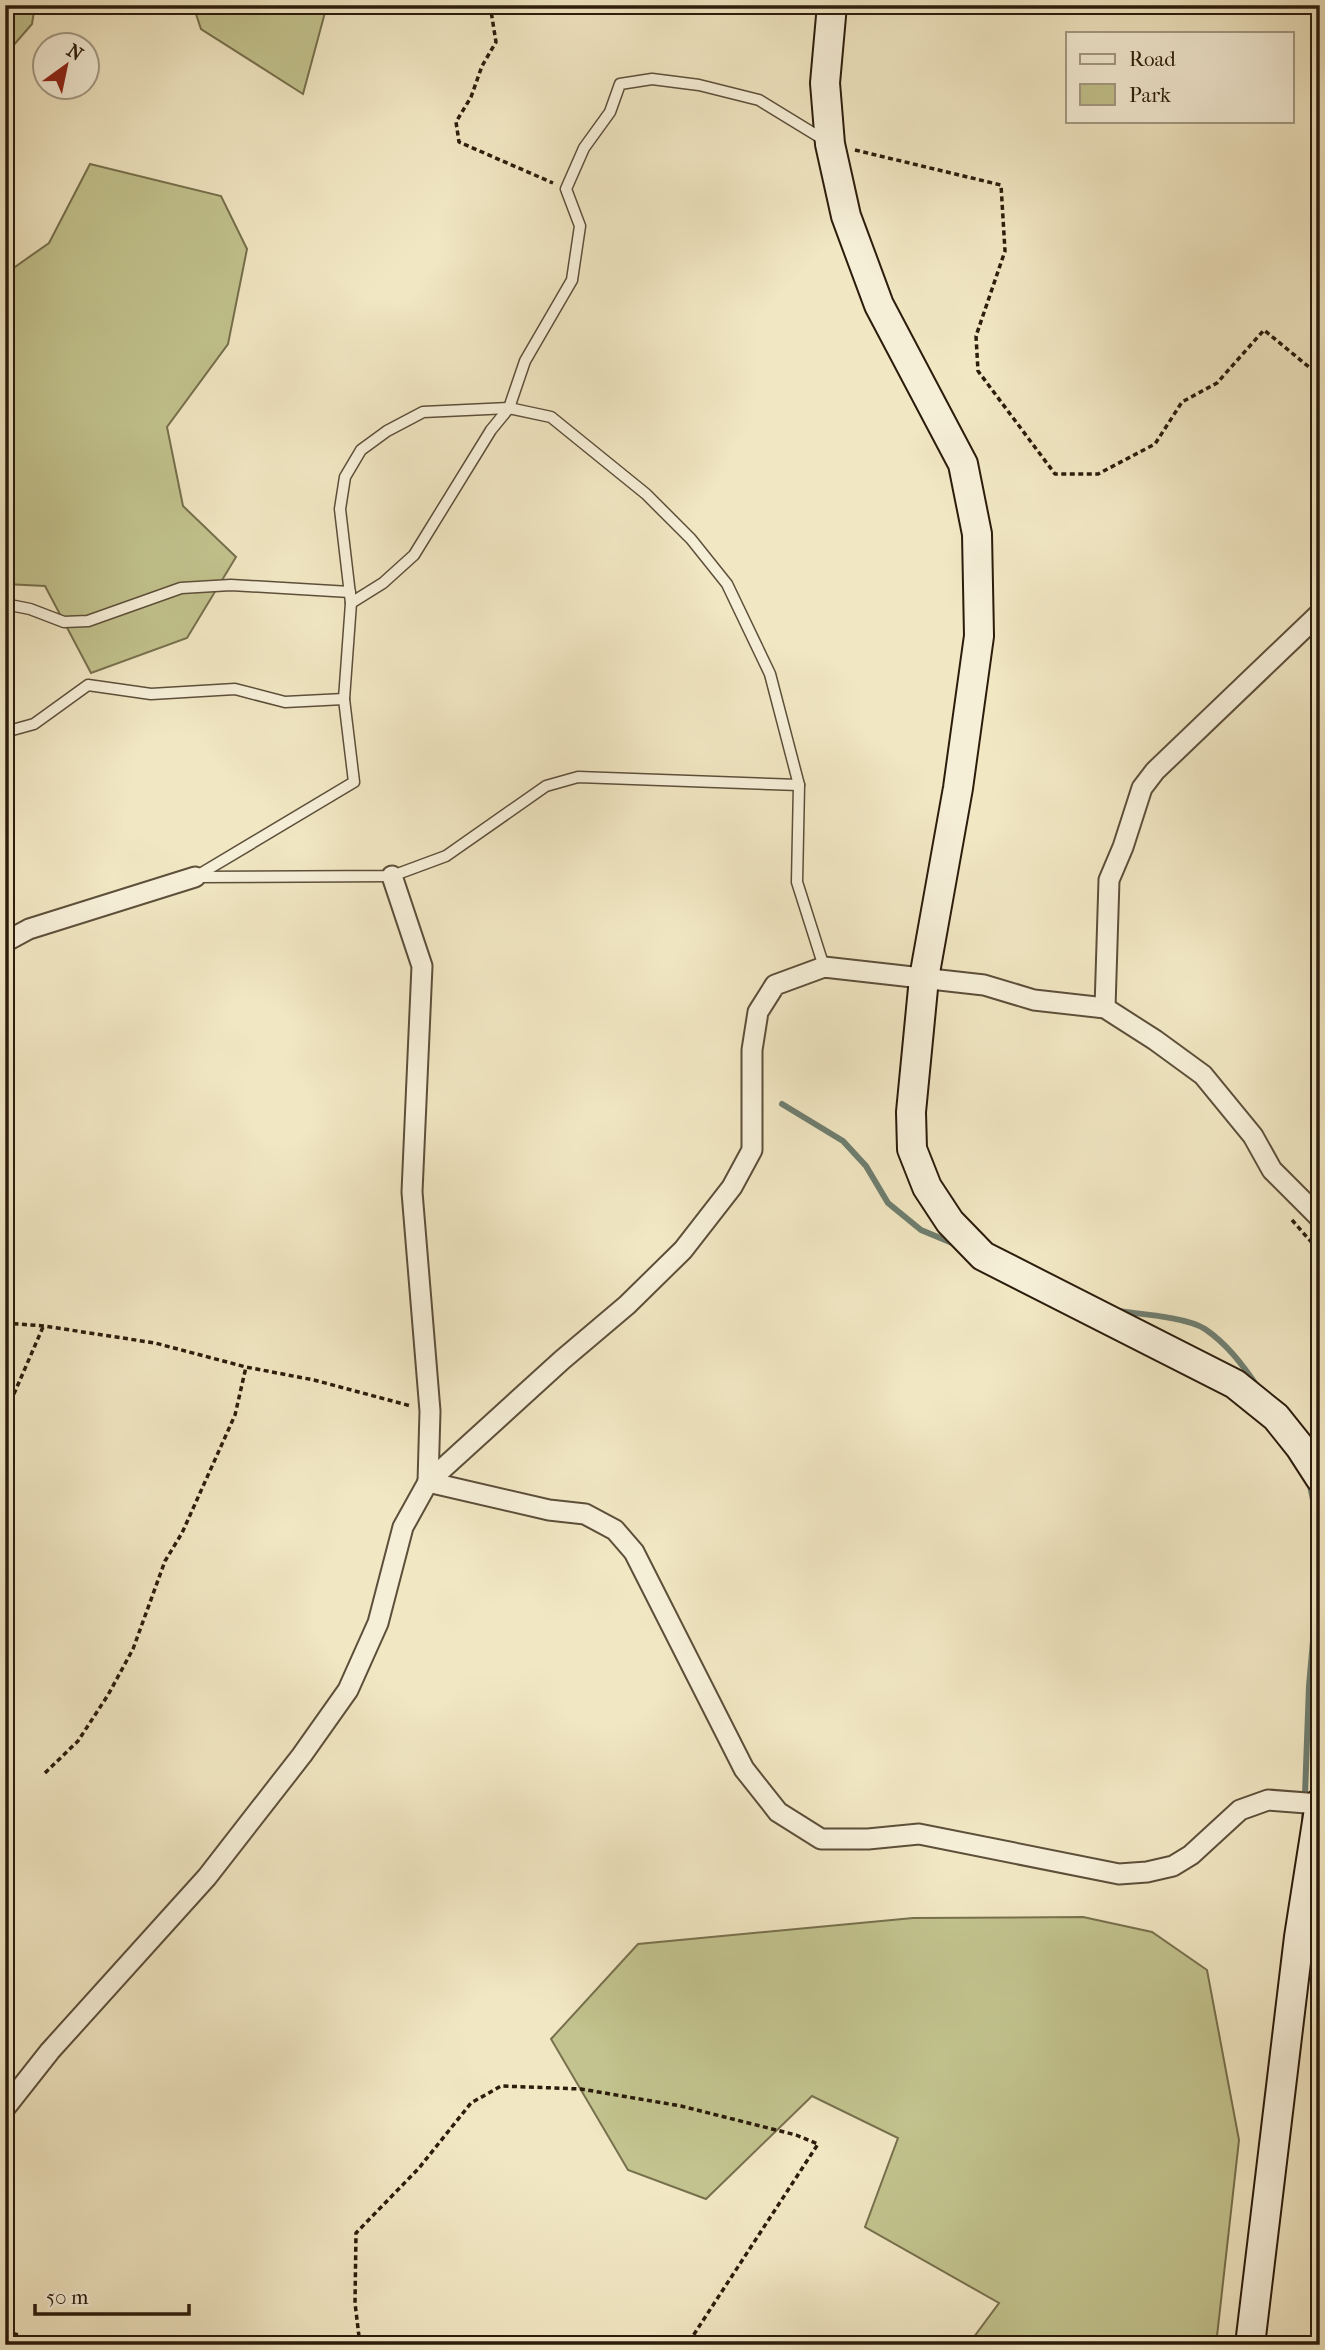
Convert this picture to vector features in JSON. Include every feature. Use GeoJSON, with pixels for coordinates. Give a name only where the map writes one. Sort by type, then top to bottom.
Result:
{"type":"FeatureCollection","features":[{"type":"Feature","properties":{"kind":"street"},"geometry":{"type":"LineString","coordinates":[[832,5],[825,83],[830,144],[846,216],[879,305],[963,464],[977,534],[979,636],[958,788],[924,978],[911,1112],[912,1149],[927,1187],[950,1222],[983,1256],[1235,1384],[1276,1417],[1320,1478]]}},
{"type":"Feature","properties":{"kind":"street"},"geometry":{"type":"LineString","coordinates":[[1105,1008],[1109,880],[1142,788],[1155,771],[1320,613]]}},
{"type":"Feature","properties":{"kind":"street"},"geometry":{"type":"LineString","coordinates":[[392,876],[422,966],[412,1192],[430,1411],[428,1482]]}},
{"type":"Feature","properties":{"kind":"street"},"geometry":{"type":"LineString","coordinates":[[5,942],[29,929],[195,877]]}},
{"type":"Feature","properties":{"kind":"street"},"geometry":{"type":"LineString","coordinates":[[5,2108],[50,2051],[207,1877],[302,1755],[348,1690],[378,1623],[402,1527],[428,1482],[562,1360],[627,1305],[683,1250],[732,1187],[752,1150],[752,1050],[758,1012],[775,985],[824,967],[984,985],[1034,1000],[1105,1008],[1203,1075],[1253,1136],[1272,1170],[1320,1219]]}},
{"type":"Feature","properties":{"kind":"street"},"geometry":{"type":"LineString","coordinates":[[428,1482],[549,1510],[585,1514],[615,1530],[634,1552],[744,1769],[778,1812],[821,1839],[868,1839],[919,1834],[1119,1874],[1147,1872],[1173,1866],[1191,1855],[1240,1810],[1268,1801],[1320,1803],[1299,1937],[1250,2345]]}},
{"type":"Feature","properties":{"kind":"lane"},"geometry":{"type":"LineString","coordinates":[[5,604],[30,609],[64,622],[88,621],[181,588],[231,585],[350,598],[383,583],[414,555],[491,430],[509,408],[525,361],[572,280],[580,226],[566,189],[584,148],[610,112],[621,84],[652,79],[699,85],[759,100],[830,144]]}},
{"type":"Feature","properties":{"kind":"lane"},"geometry":{"type":"LineString","coordinates":[[195,877],[354,782],[344,699],[350,598],[340,509],[345,477],[361,450],[387,431],[423,412],[509,408],[551,416],[646,495],[691,539],[727,584],[770,674],[799,785],[797,882],[824,967]]}},
{"type":"Feature","properties":{"kind":"lane"},"geometry":{"type":"LineString","coordinates":[[5,732],[34,724],[88,685],[151,694],[236,689],[285,702],[344,699]]}},
{"type":"Feature","properties":{"kind":"lane"},"geometry":{"type":"LineString","coordinates":[[195,877],[392,876],[446,856],[546,786],[578,777],[799,785]]}},
{"type":"Feature","properties":{"kind":"path"},"geometry":{"type":"LineString","coordinates":[[490,5],[496,42],[482,66],[471,97],[456,122],[459,142],[566,189]]}},
{"type":"Feature","properties":{"kind":"path"},"geometry":{"type":"LineString","coordinates":[[830,144],[1001,185],[1005,251],[976,336],[978,372],[1055,474],[1098,474],[1155,444],[1182,402],[1217,383],[1264,330],[1315,372],[1320,381]]}},
{"type":"Feature","properties":{"kind":"path"},"geometry":{"type":"LineString","coordinates":[[5,1323],[44,1326],[155,1343],[246,1367],[314,1380],[430,1411]]}},
{"type":"Feature","properties":{"kind":"path"},"geometry":{"type":"LineString","coordinates":[[5,1418],[44,1326]]}},
{"type":"Feature","properties":{"kind":"path"},"geometry":{"type":"LineString","coordinates":[[45,1773],[78,1741],[108,1695],[133,1649],[165,1562],[182,1533],[235,1415],[246,1367]]}},
{"type":"Feature","properties":{"kind":"path"},"geometry":{"type":"LineString","coordinates":[[360,2345],[355,2304],[356,2233],[419,2168],[471,2102],[501,2086],[581,2089],[681,2106],[796,2134],[818,2144],[687,2345]]}},
{"type":"Feature","properties":{"kind":"path"},"geometry":{"type":"LineString","coordinates":[[5,2331],[21,2336],[34,2345]]}},
{"type":"Feature","properties":{"kind":"green space"},"geometry":{"type":"Polygon","coordinates":[[[5,5],[35,5],[32,24],[5,55],[5,5]]]}},
{"type":"Feature","properties":{"kind":"green space"},"geometry":{"type":"Polygon","coordinates":[[[193,5],[327,5],[303,94],[201,29],[193,5]]]}},
{"type":"Feature","properties":{"kind":"green space"},"geometry":{"type":"Polygon","coordinates":[[[90,164],[221,196],[247,249],[228,344],[167,427],[183,506],[236,557],[187,638],[91,673],[45,586],[5,584],[5,265],[12,269],[49,243],[90,164]]]}},
{"type":"Feature","properties":{"kind":"green space"},"geometry":{"type":"Polygon","coordinates":[[[1083,1917],[1152,1932],[1207,1970],[1239,2140],[1216,2345],[968,2345],[999,2303],[865,2227],[898,2138],[812,2096],[706,2199],[628,2170],[551,2039],[638,1944],[913,1918],[1083,1917]]]}},
{"type":"Feature","properties":{"kind":"waterway"},"geometry":{"type":"LineString","coordinates":[[782,1104],[843,1141],[866,1166],[888,1203],[921,1230],[957,1245]]}},
{"type":"Feature","properties":{"kind":"waterway"},"geometry":{"type":"LineString","coordinates":[[1118,1311],[1175,1319],[1205,1329],[1234,1355],[1257,1386]]}},
{"type":"Feature","properties":{"kind":"waterway"},"geometry":{"type":"LineString","coordinates":[[1304,1822],[1309,1686],[1319,1573],[1318,1524],[1309,1481]]}},
{"type":"Feature","properties":{"kind":"waterway"},"geometry":{"type":"LineString","coordinates":[[1316,1905],[1320,1927]]}}]}
